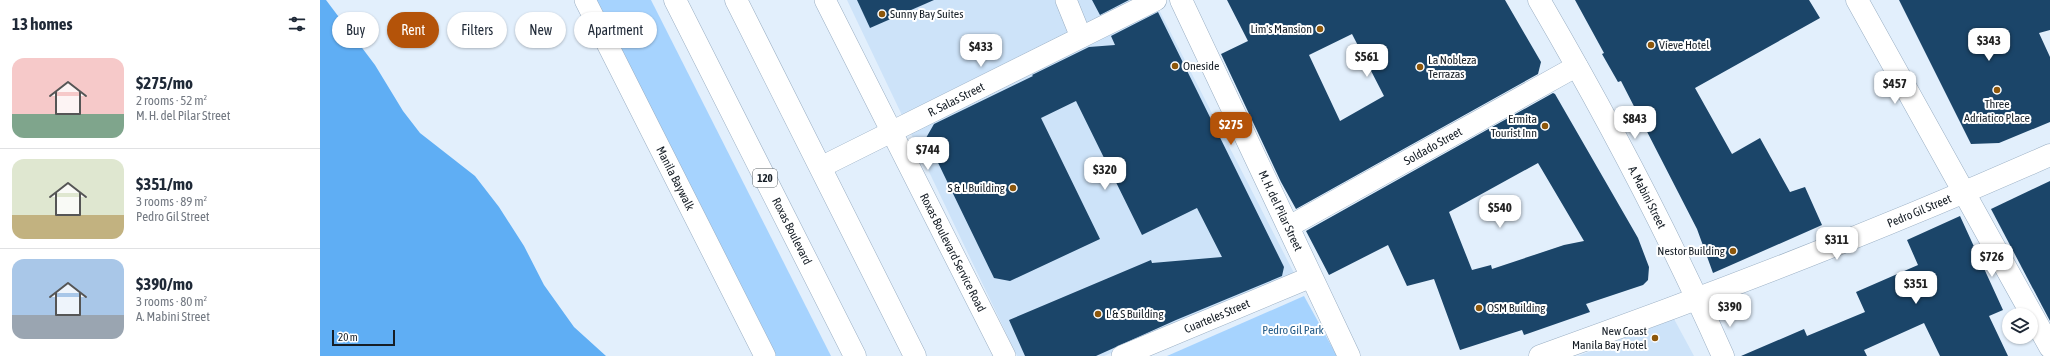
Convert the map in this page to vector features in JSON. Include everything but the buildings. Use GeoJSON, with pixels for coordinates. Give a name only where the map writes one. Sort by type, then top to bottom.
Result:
{"type":"FeatureCollection","features":[{"type":"Feature","properties":{"kind":"main road","name":"Roxas Boulevard"},"geometry":{"type":"LineString","coordinates":[[675,0],[855,356]]}},
{"type":"Feature","properties":{"kind":"main road"},"geometry":{"type":"LineString","coordinates":[[736,0],[915,356]]}},
{"type":"Feature","properties":{"kind":"main road","name":"M. H. del Pilar Street"},"geometry":{"type":"LineString","coordinates":[[1181,0],[1349,356]]}},
{"type":"Feature","properties":{"kind":"main road","name":"A. Mabini Street"},"geometry":{"type":"LineString","coordinates":[[1539,0],[1578,66],[1698,298],[1723,356]]}},
{"type":"Feature","properties":{"kind":"main road"},"geometry":{"type":"LineString","coordinates":[[1857,0],[2050,347]]}},
{"type":"Feature","properties":{"kind":"main road","name":"Pedro Gil Street"},"geometry":{"type":"LineString","coordinates":[[1540,356],[1698,298],[1963,193],[2050,155]]}},
{"type":"Feature","properties":{"kind":"street","name":"Manila Baywalk"},"geometry":{"type":"LineString","coordinates":[[585,0],[765,356]]}},
{"type":"Feature","properties":{"kind":"street","name":"Roxas Boulevard Service Road"},"geometry":{"type":"LineString","coordinates":[[825,0],[890,132],[1005,356]]}},
{"type":"Feature","properties":{"kind":"street"},"geometry":{"type":"LineString","coordinates":[[1066,0],[1081,37]]}},
{"type":"Feature","properties":{"kind":"street","name":"R. Salas Street"},"geometry":{"type":"LineString","coordinates":[[821,167],[1156,0]]}},
{"type":"Feature","properties":{"kind":"street","name":"Soldado Street"},"geometry":{"type":"LineString","coordinates":[[1288,227],[1578,66]]}},
{"type":"Feature","properties":{"kind":"street","name":"Cuarteles Street"},"geometry":{"type":"LineString","coordinates":[[1122,356],[1311,277]]}},
{"type":"Feature","properties":{"kind":"shaded area"},"geometry":{"type":"Polygon","coordinates":[[[320,0],[326,0],[335,12],[332,12],[332,48],[362,48],[375,65],[403,111],[420,133],[475,176],[499,207],[524,246],[544,285],[574,327],[606,356],[320,356],[320,0]]]}},
{"type":"Feature","properties":{"kind":"shaded area"},"geometry":{"type":"Polygon","coordinates":[[[847,0],[1154,0],[1295,275],[1104,356],[1017,356],[847,0]]]}},
{"type":"Feature","properties":{"kind":"shaded area","name":"New Coast Manila Bay Hotel"},"geometry":{"type":"Polygon","coordinates":[[[1674,319],[1694,356],[1578,356],[1674,319]]]}},
{"type":"Feature","properties":{"kind":"green space"},"geometry":{"type":"Polygon","coordinates":[[[575,0],[651,0],[831,356],[758,356],[600,48],[657,48],[657,12],[581,12],[575,0]]]}},
{"type":"Feature","properties":{"kind":"green space","name":"Pedro Gil Park"},"geometry":{"type":"Polygon","coordinates":[[[1304,296],[1337,356],[1167,356],[1304,296]]]}},
{"type":"Feature","properties":{"kind":"place","name":"Sunny Bay Suites"},"geometry":{"type":"Point","coordinates":[882,14]}},
{"type":"Feature","properties":{"kind":"place","name":"Lim's Mansion"},"geometry":{"type":"Point","coordinates":[1320,29]}},
{"type":"Feature","properties":{"kind":"place","name":"Vieve Hotel"},"geometry":{"type":"Point","coordinates":[1651,45]}},
{"type":"Feature","properties":{"kind":"place","name":"Oneside"},"geometry":{"type":"Point","coordinates":[1175,66]}},
{"type":"Feature","properties":{"kind":"place","name":"La Nobleza Terrazas"},"geometry":{"type":"Point","coordinates":[1420,67]}},
{"type":"Feature","properties":{"kind":"place","name":"Three Adriatico Place"},"geometry":{"type":"Point","coordinates":[1997,90]}},
{"type":"Feature","properties":{"kind":"place","name":"Ermita Tourist Inn"},"geometry":{"type":"Point","coordinates":[1545,126]}},
{"type":"Feature","properties":{"kind":"place","name":"S & L Building"},"geometry":{"type":"Point","coordinates":[1013,188]}},
{"type":"Feature","properties":{"kind":"place","name":"Nestor Building"},"geometry":{"type":"Point","coordinates":[1733,251]}},
{"type":"Feature","properties":{"kind":"place","name":"OSM Building"},"geometry":{"type":"Point","coordinates":[1479,308]}},
{"type":"Feature","properties":{"kind":"place","name":"L & S Building"},"geometry":{"type":"Point","coordinates":[1098,314]}},
{"type":"Feature","properties":{"kind":"place","name":"New Coast Manila Bay Hotel"},"geometry":{"type":"Point","coordinates":[1655,338]}}]}
